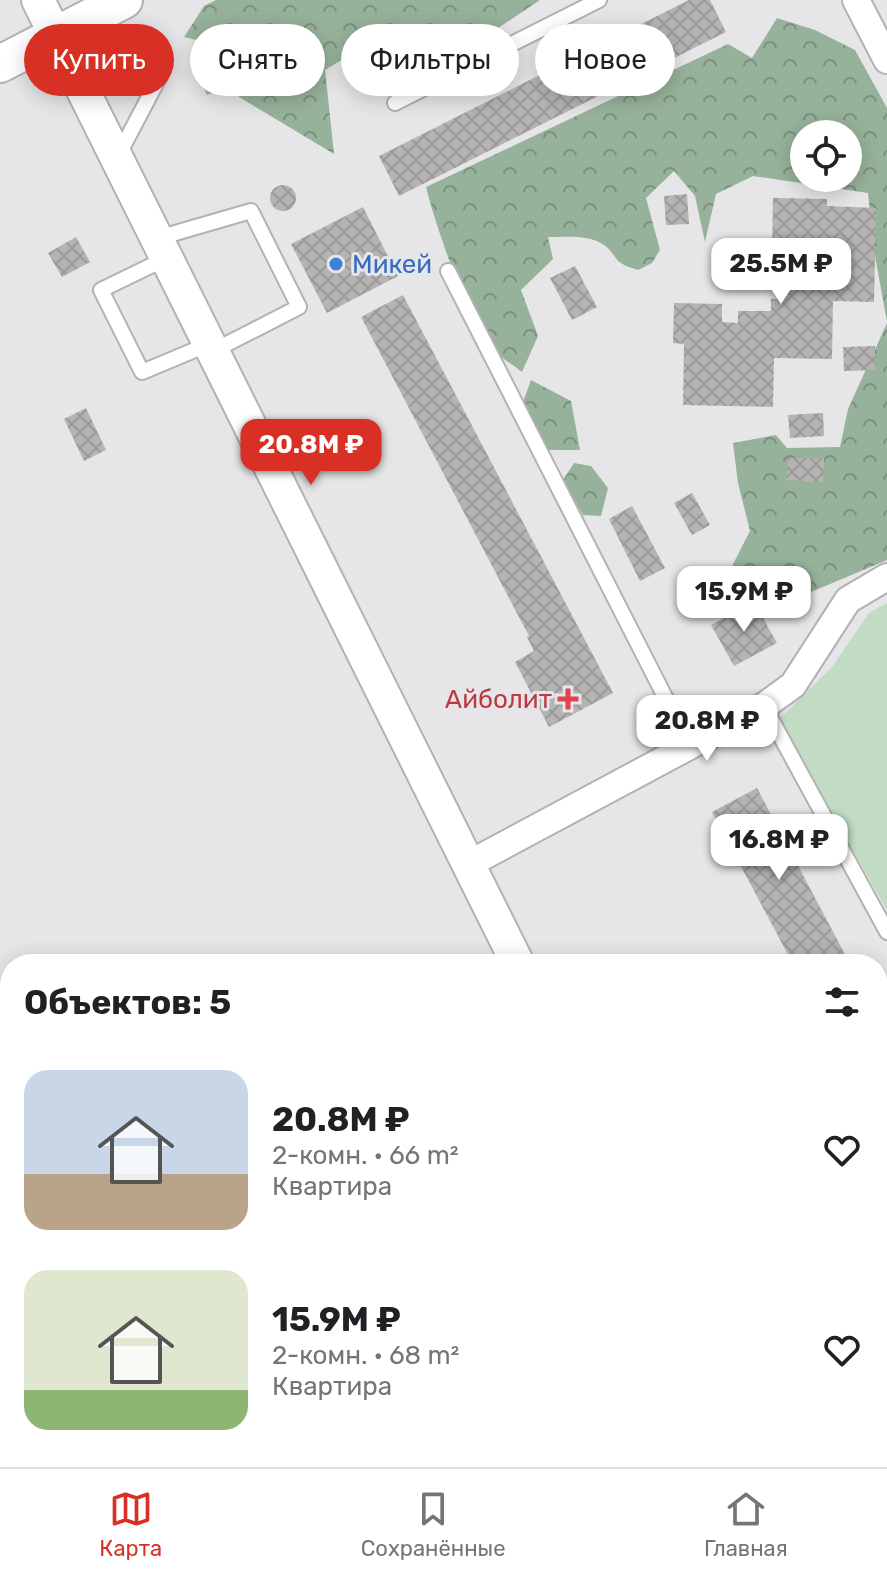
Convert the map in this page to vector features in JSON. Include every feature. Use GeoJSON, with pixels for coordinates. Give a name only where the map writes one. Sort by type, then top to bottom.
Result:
{"type":"FeatureCollection","features":[{"type":"Feature","properties":{"kind":"main road"},"geometry":{"type":"LineString","coordinates":[[77,24],[124,0]]}},
{"type":"Feature","properties":{"kind":"main road"},"geometry":{"type":"LineString","coordinates":[[0,64],[24,52]]}},
{"type":"Feature","properties":{"kind":"street"},"geometry":{"type":"LineString","coordinates":[[38,0],[50,24]]}},
{"type":"Feature","properties":{"kind":"street"},"geometry":{"type":"LineString","coordinates":[[856,0],[887,60]]}},
{"type":"Feature","properties":{"kind":"street"},"geometry":{"type":"LineString","coordinates":[[88,96],[513,954]]}},
{"type":"Feature","properties":{"kind":"street"},"geometry":{"type":"LineString","coordinates":[[467,865],[764,706],[793,685],[848,600],[887,577]]}},
{"type":"Feature","properties":{"kind":"lane"},"geometry":{"type":"LineString","coordinates":[[395,103],[599,0]]}},
{"type":"Feature","properties":{"kind":"lane"},"geometry":{"type":"LineString","coordinates":[[118,156],[150,96]]}},
{"type":"Feature","properties":{"kind":"lane"},"geometry":{"type":"LineString","coordinates":[[251,211],[299,307],[211,347],[142,372],[101,290],[162,248],[251,211]]}},
{"type":"Feature","properties":{"kind":"lane"},"geometry":{"type":"LineString","coordinates":[[448,271],[689,744]]}},
{"type":"Feature","properties":{"kind":"lane"},"geometry":{"type":"LineString","coordinates":[[764,706],[887,932]]}},
{"type":"Feature","properties":{"kind":"green space"},"geometry":{"type":"Polygon","coordinates":[[[216,0],[540,0],[504,24],[341,24],[341,60],[325,70],[325,24],[192,24],[204,6],[216,0]]]}},
{"type":"Feature","properties":{"kind":"green space"},"geometry":{"type":"Polygon","coordinates":[[[777,18],[815,30],[855,50],[887,108],[887,322],[873,245],[868,193],[861,192],[862,120],[790,120],[790,181],[753,176],[716,194],[705,242],[695,196],[674,171],[646,198],[660,250],[652,263],[638,270],[619,262],[598,241],[548,237],[553,259],[521,290],[538,336],[522,372],[495,352],[483,337],[445,247],[426,187],[618,96],[675,96],[675,69],[728,44],[752,58],[777,18]]]}},
{"type":"Feature","properties":{"kind":"green space"},"geometry":{"type":"Polygon","coordinates":[[[325,70],[334,154],[239,97],[325,96],[325,70]]]}},
{"type":"Feature","properties":{"kind":"green space"},"geometry":{"type":"Polygon","coordinates":[[[887,323],[887,560],[804,595],[729,572],[750,531],[738,483],[733,443],[776,435],[787,448],[840,447],[848,409],[887,323]]]}},
{"type":"Feature","properties":{"kind":"green space"},"geometry":{"type":"Polygon","coordinates":[[[531,380],[571,401],[580,450],[546,450],[521,407],[531,380]]]}},
{"type":"Feature","properties":{"kind":"green space"},"geometry":{"type":"Polygon","coordinates":[[[574,463],[591,466],[608,488],[601,516],[583,515],[563,480],[574,463]]]}},
{"type":"Feature","properties":{"kind":"green space"},"geometry":{"type":"Polygon","coordinates":[[[887,603],[887,910],[778,720],[832,667],[869,613],[887,603]]]}},
{"type":"Feature","properties":{"kind":"building"},"geometry":{"type":"Polygon","coordinates":[[[689,0],[710,0],[726,32],[675,58],[675,24],[641,24],[689,0]]]}},
{"type":"Feature","properties":{"kind":"building"},"geometry":{"type":"Polygon","coordinates":[[[535,77],[535,96],[598,96],[399,196],[379,156],[498,96],[519,96],[519,86],[535,77]]]}},
{"type":"Feature","properties":{"kind":"building"},"geometry":{"type":"Polygon","coordinates":[[[283,185],[292,189],[296,198],[292,207],[283,211],[274,207],[270,198],[274,189],[283,185]]]}},
{"type":"Feature","properties":{"kind":"building"},"geometry":{"type":"Polygon","coordinates":[[[687,194],[689,224],[666,225],[664,196],[687,194]]]}},
{"type":"Feature","properties":{"kind":"building"},"geometry":{"type":"Polygon","coordinates":[[[773,198],[827,199],[827,206],[876,208],[874,302],[833,301],[832,359],[774,358],[773,407],[683,405],[684,344],[673,343],[674,303],[722,304],[722,322],[738,323],[738,311],[771,311],[771,299],[782,299],[783,262],[790,263],[791,252],[772,252],[773,198]]]}},
{"type":"Feature","properties":{"kind":"building"},"geometry":{"type":"Polygon","coordinates":[[[363,207],[398,276],[327,313],[291,244],[363,207]]]}},
{"type":"Feature","properties":{"kind":"building"},"geometry":{"type":"Polygon","coordinates":[[[76,237],[90,262],[62,277],[48,253],[76,237]]]}},
{"type":"Feature","properties":{"kind":"building"},"geometry":{"type":"Polygon","coordinates":[[[575,266],[597,307],[572,320],[550,278],[575,266]]]}},
{"type":"Feature","properties":{"kind":"building"},"geometry":{"type":"Polygon","coordinates":[[[403,295],[613,693],[549,727],[515,662],[534,651],[529,636],[361,317],[403,295]]]}},
{"type":"Feature","properties":{"kind":"building"},"geometry":{"type":"Polygon","coordinates":[[[875,346],[875,370],[844,371],[843,347],[875,346]]]}},
{"type":"Feature","properties":{"kind":"building"},"geometry":{"type":"Polygon","coordinates":[[[86,408],[106,450],[84,461],[64,419],[86,408]]]}},
{"type":"Feature","properties":{"kind":"building"},"geometry":{"type":"Polygon","coordinates":[[[823,413],[824,436],[790,438],[788,415],[823,413]]]}},
{"type":"Feature","properties":{"kind":"building"},"geometry":{"type":"Polygon","coordinates":[[[788,458],[824,459],[823,482],[787,480],[788,458]]]}},
{"type":"Feature","properties":{"kind":"building"},"geometry":{"type":"Polygon","coordinates":[[[692,493],[710,525],[692,535],[674,503],[692,493]]]}},
{"type":"Feature","properties":{"kind":"building"},"geometry":{"type":"Polygon","coordinates":[[[632,506],[665,568],[640,581],[609,519],[632,506]]]}},
{"type":"Feature","properties":{"kind":"building"},"geometry":{"type":"Polygon","coordinates":[[[754,602],[777,643],[734,666],[711,625],[754,602]]]}},
{"type":"Feature","properties":{"kind":"building"},"geometry":{"type":"Polygon","coordinates":[[[757,788],[845,954],[788,954],[712,812],[757,788]]]}},
{"type":"Feature","properties":{"kind":"place","name":"Микей"},"geometry":{"type":"Point","coordinates":[336,264]}},
{"type":"Feature","properties":{"kind":"place","name":"Айболит"},"geometry":{"type":"Point","coordinates":[568,699]}}]}
